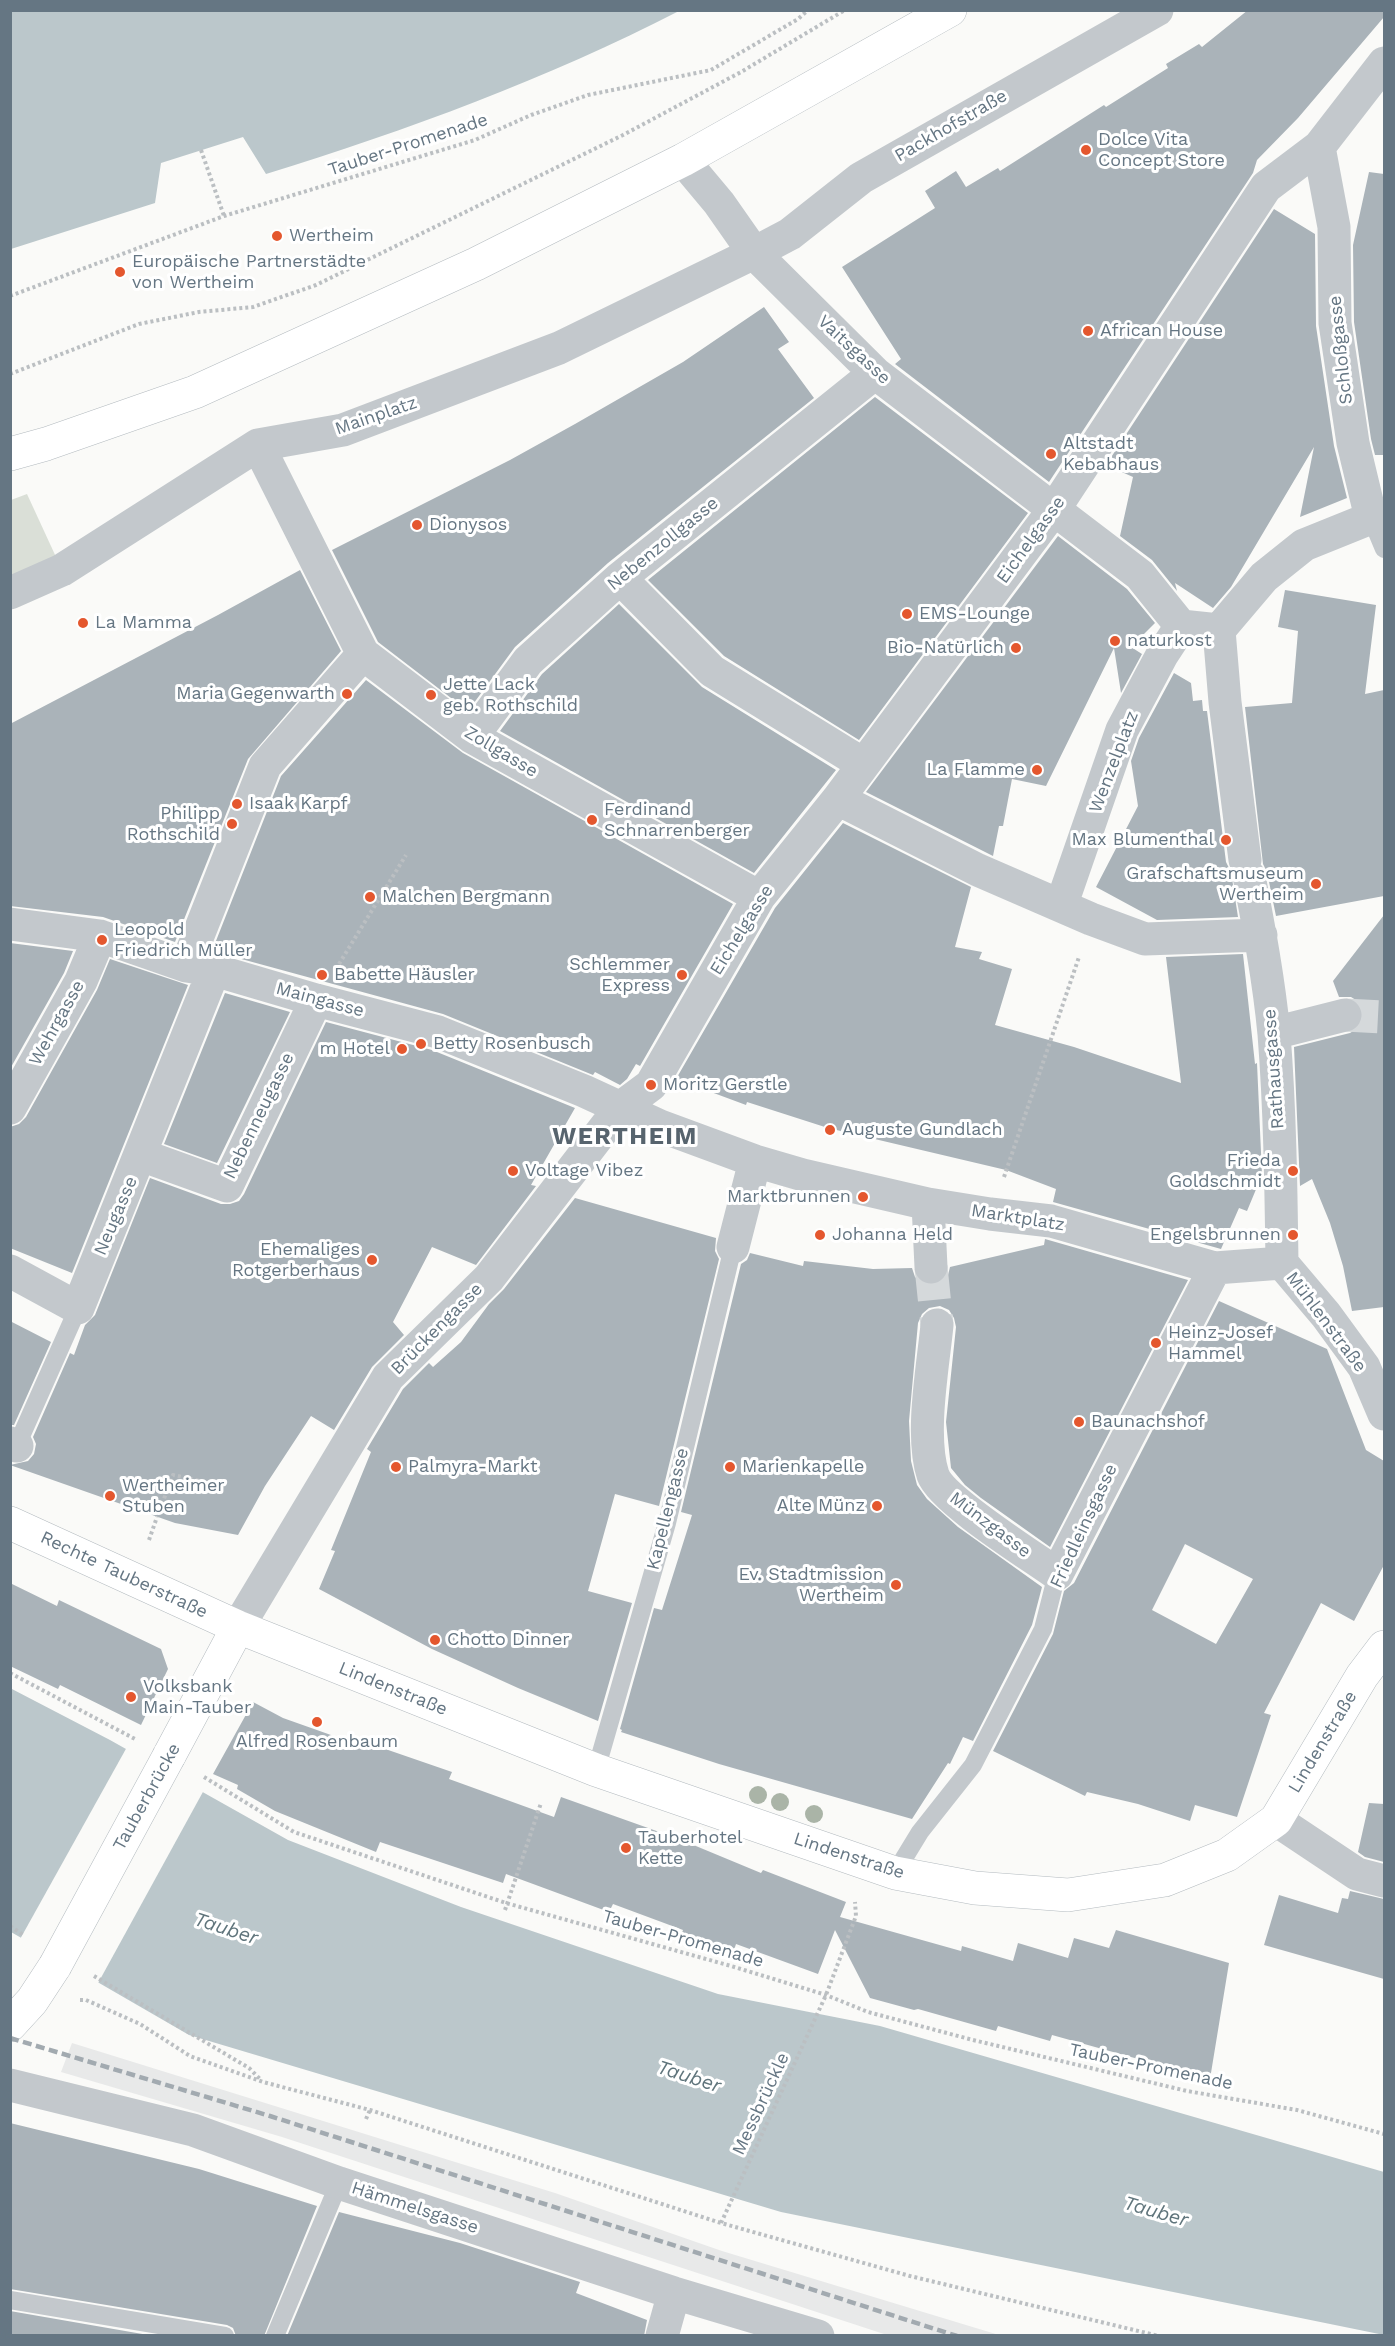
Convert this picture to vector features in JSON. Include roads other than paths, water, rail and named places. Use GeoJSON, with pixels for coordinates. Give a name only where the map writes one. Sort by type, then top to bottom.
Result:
{"type":"FeatureCollection","features":[{"type":"Feature","properties":{"kind":"main road"},"geometry":{"type":"LineString","coordinates":[[10,454],[46,444],[195,392],[476,264],[683,160],[950,10]]}},
{"type":"Feature","properties":{"kind":"main road","name":"Rechte Tauberstraße"},"geometry":{"type":"LineString","coordinates":[[10,1523],[238,1627]]}},
{"type":"Feature","properties":{"kind":"main road","name":"Lindenstraße"},"geometry":{"type":"LineString","coordinates":[[238,1627],[596,1770],[895,1873],[975,1888],[1068,1895],[1166,1880],[1227,1856],[1276,1820],[1362,1676],[1384,1647]]}},
{"type":"Feature","properties":{"kind":"main road","name":"Tauberbrücke"},"geometry":{"type":"LineString","coordinates":[[10,2025],[32,2001],[71,1969],[182,1764],[238,1627]]}},
{"type":"Feature","properties":{"kind":"street","name":"Packhofstraße"},"geometry":{"type":"LineString","coordinates":[[754,253],[790,234],[861,178],[1157,10]]}},
{"type":"Feature","properties":{"kind":"street","name":"Eichelgasse"},"geometry":{"type":"LineString","coordinates":[[620,1108],[651,1085],[759,897],[838,799],[1055,508],[1266,187],[1319,147],[1384,63]]}},
{"type":"Feature","properties":{"kind":"street","name":"Schloßgasse"},"geometry":{"type":"LineString","coordinates":[[1319,147],[1334,226],[1335,323],[1353,443],[1371,518]]}},
{"type":"Feature","properties":{"kind":"street","name":"Vaitsgasse"},"geometry":{"type":"LineString","coordinates":[[683,160],[754,253],[875,373],[1055,508]]}},
{"type":"Feature","properties":{"kind":"street","name":"Mainplatz"},"geometry":{"type":"LineString","coordinates":[[10,592],[62,570],[258,445],[343,430],[559,348],[754,253]]}},
{"type":"Feature","properties":{"kind":"street","name":"Nebenzollgasse"},"geometry":{"type":"LineString","coordinates":[[472,738],[528,661],[620,578],[875,373]]}},
{"type":"Feature","properties":{"kind":"street","name":"Zollgasse"},"geometry":{"type":"LineString","coordinates":[[258,445],[363,654],[472,738],[759,897]]}},
{"type":"Feature","properties":{"kind":"street"},"geometry":{"type":"LineString","coordinates":[[1055,508],[1140,574],[1181,626],[1219,630],[1264,577],[1304,545],[1371,518]]}},
{"type":"Feature","properties":{"kind":"street"},"geometry":{"type":"LineString","coordinates":[[620,578],[712,670],[863,764]]}},
{"type":"Feature","properties":{"kind":"street","name":"Wenzelplatz"},"geometry":{"type":"LineString","coordinates":[[1061,906],[1122,730],[1162,655],[1181,626]]}},
{"type":"Feature","properties":{"kind":"street","name":"Rathausgasse"},"geometry":{"type":"LineString","coordinates":[[1219,630],[1225,702],[1247,868],[1261,935],[1274,1033],[1281,1166],[1282,1263]]}},
{"type":"Feature","properties":{"kind":"street","name":"Neugasse"},"geometry":{"type":"LineString","coordinates":[[78,1308],[141,1155],[265,766],[363,654]]}},
{"type":"Feature","properties":{"kind":"street"},"geometry":{"type":"LineString","coordinates":[[838,799],[978,870],[1091,919],[1145,939],[1261,935]]}},
{"type":"Feature","properties":{"kind":"street","name":"Maingasse"},"geometry":{"type":"LineString","coordinates":[[10,924],[100,936],[200,968],[438,1032],[620,1108]]}},
{"type":"Feature","properties":{"kind":"street","name":"Wehrgasse"},"geometry":{"type":"LineString","coordinates":[[10,1108],[81,981],[100,936]]}},
{"type":"Feature","properties":{"kind":"street","name":"Nebenneugasse"},"geometry":{"type":"LineString","coordinates":[[141,1155],[227,1186],[316,1000]]}},
{"type":"Feature","properties":{"kind":"street"},"geometry":{"type":"LineString","coordinates":[[1274,1033],[1344,1015]]}},
{"type":"Feature","properties":{"kind":"street","name":"Marktplatz"},"geometry":{"type":"LineString","coordinates":[[620,1108],[660,1126],[755,1161],[803,1175],[928,1204],[1051,1221],[1215,1268],[1282,1263]]}},
{"type":"Feature","properties":{"kind":"street","name":"Brückengasse"},"geometry":{"type":"LineString","coordinates":[[238,1627],[388,1377],[489,1278],[620,1108]]}},
{"type":"Feature","properties":{"kind":"street"},"geometry":{"type":"LineString","coordinates":[[733,1247],[755,1161]]}},
{"type":"Feature","properties":{"kind":"street"},"geometry":{"type":"LineString","coordinates":[[928,1204],[932,1267]]}},
{"type":"Feature","properties":{"kind":"street","name":"Mühlenstraße"},"geometry":{"type":"LineString","coordinates":[[1282,1263],[1326,1315],[1374,1359],[1384,1414]]}},
{"type":"Feature","properties":{"kind":"street","name":"Friedleinsgasse"},"geometry":{"type":"LineString","coordinates":[[1057,1574],[1215,1268]]}},
{"type":"Feature","properties":{"kind":"street"},"geometry":{"type":"LineString","coordinates":[[10,1271],[78,1308]]}},
{"type":"Feature","properties":{"kind":"street","name":"Münzgasse"},"geometry":{"type":"LineString","coordinates":[[937,1324],[926,1430],[933,1476],[952,1500],[1057,1574]]}},
{"type":"Feature","properties":{"kind":"street"},"geometry":{"type":"LineString","coordinates":[[1276,1820],[1357,1874],[1384,1881]]}},
{"type":"Feature","properties":{"kind":"street","name":"Hämmelsgasse"},"geometry":{"type":"LineString","coordinates":[[10,2085],[193,2130],[339,2183],[674,2294],[818,2336]]}},
{"type":"Feature","properties":{"kind":"street"},"geometry":{"type":"LineString","coordinates":[[662,2336],[674,2294]]}},
{"type":"Feature","properties":{"kind":"lane","name":"Schloßgasse"},"geometry":{"type":"LineString","coordinates":[[1371,518],[1384,549]]}},
{"type":"Feature","properties":{"kind":"lane","name":"Kapellengasse"},"geometry":{"type":"LineString","coordinates":[[596,1770],[667,1522],[733,1247]]}},
{"type":"Feature","properties":{"kind":"lane","name":"Neugasse"},"geometry":{"type":"LineString","coordinates":[[13,1449],[78,1308]]}},
{"type":"Feature","properties":{"kind":"lane","name":"Friedleinsgasse"},"geometry":{"type":"LineString","coordinates":[[895,1873],[920,1832],[973,1765],[1043,1629],[1057,1574]]}},
{"type":"Feature","properties":{"kind":"lane"},"geometry":{"type":"LineString","coordinates":[[275,2336],[339,2183]]}},
{"type":"Feature","properties":{"kind":"lane"},"geometry":{"type":"LineString","coordinates":[[10,2300],[225,2336]]}},
{"type":"Feature","properties":{"kind":"water"},"geometry":{"type":"Polygon","coordinates":[[[11,10],[679,11],[579,59],[476,102],[372,140],[266,174],[243,137],[161,163],[155,203],[11,249],[11,10]]]}},
{"type":"Feature","properties":{"kind":"water","name":"Tauber"},"geometry":{"type":"Polygon","coordinates":[[[10,1688],[110,1740],[288,1840],[461,1907],[718,1994],[880,2026],[1384,2172],[1384,2335],[781,2212],[189,2035],[11,1932],[10,1688]]]}},
{"type":"Feature","properties":{"kind":"tunnel"},"geometry":{"type":"LineString","coordinates":[[1345,1015],[1384,1017]]}},
{"type":"Feature","properties":{"kind":"tunnel"},"geometry":{"type":"LineString","coordinates":[[931,1267],[937,1325]]}},
{"type":"Feature","properties":{"kind":"railway"},"geometry":{"type":"LineString","coordinates":[[10,2038],[270,2116],[957,2336]]}},
{"type":"Feature","properties":{"kind":"place","name":"Dolce Vita Concept Store"},"geometry":{"type":"Point","coordinates":[1086,150]}},
{"type":"Feature","properties":{"kind":"place","name":"Wertheim"},"geometry":{"type":"Point","coordinates":[277,236]}},
{"type":"Feature","properties":{"kind":"place","name":"Europäische Partnerstädte von Wertheim"},"geometry":{"type":"Point","coordinates":[120,272]}},
{"type":"Feature","properties":{"kind":"place","name":"African House"},"geometry":{"type":"Point","coordinates":[1088,331]}},
{"type":"Feature","properties":{"kind":"place","name":"Altstadt Kebabhaus"},"geometry":{"type":"Point","coordinates":[1051,454]}},
{"type":"Feature","properties":{"kind":"place","name":"Dionysos"},"geometry":{"type":"Point","coordinates":[417,525]}},
{"type":"Feature","properties":{"kind":"place","name":"EMS-Lounge"},"geometry":{"type":"Point","coordinates":[907,614]}},
{"type":"Feature","properties":{"kind":"place","name":"La Mamma"},"geometry":{"type":"Point","coordinates":[83,623]}},
{"type":"Feature","properties":{"kind":"place","name":"naturkost"},"geometry":{"type":"Point","coordinates":[1115,641]}},
{"type":"Feature","properties":{"kind":"place","name":"Bio-Natürlich"},"geometry":{"type":"Point","coordinates":[1016,648]}},
{"type":"Feature","properties":{"kind":"place","name":"Maria Gegenwarth"},"geometry":{"type":"Point","coordinates":[347,694]}},
{"type":"Feature","properties":{"kind":"place","name":"Jette Lack geb. Rothschild"},"geometry":{"type":"Point","coordinates":[431,695]}},
{"type":"Feature","properties":{"kind":"place","name":"La Flamme"},"geometry":{"type":"Point","coordinates":[1037,770]}},
{"type":"Feature","properties":{"kind":"place","name":"Isaak Karpf"},"geometry":{"type":"Point","coordinates":[237,804]}},
{"type":"Feature","properties":{"kind":"place","name":"Ferdinand Schnarrenberger"},"geometry":{"type":"Point","coordinates":[592,820]}},
{"type":"Feature","properties":{"kind":"place","name":"Philipp Rothschild"},"geometry":{"type":"Point","coordinates":[232,824]}},
{"type":"Feature","properties":{"kind":"place","name":"Max Blumenthal"},"geometry":{"type":"Point","coordinates":[1226,840]}},
{"type":"Feature","properties":{"kind":"place","name":"Grafschaftsmuseum Wertheim"},"geometry":{"type":"Point","coordinates":[1316,884]}},
{"type":"Feature","properties":{"kind":"place","name":"Malchen Bergmann"},"geometry":{"type":"Point","coordinates":[370,897]}},
{"type":"Feature","properties":{"kind":"place","name":"Leopold Friedrich Müller"},"geometry":{"type":"Point","coordinates":[102,940]}},
{"type":"Feature","properties":{"kind":"place","name":"Babette Häusler"},"geometry":{"type":"Point","coordinates":[322,975]}},
{"type":"Feature","properties":{"kind":"place","name":"Schlemmer Express"},"geometry":{"type":"Point","coordinates":[682,975]}},
{"type":"Feature","properties":{"kind":"place","name":"Betty Rosenbusch"},"geometry":{"type":"Point","coordinates":[421,1044]}},
{"type":"Feature","properties":{"kind":"place","name":"m Hotel"},"geometry":{"type":"Point","coordinates":[402,1049]}},
{"type":"Feature","properties":{"kind":"place","name":"Moritz Gerstle"},"geometry":{"type":"Point","coordinates":[651,1085]}},
{"type":"Feature","properties":{"kind":"place","name":"Auguste Gundlach"},"geometry":{"type":"Point","coordinates":[830,1130]}},
{"type":"Feature","properties":{"kind":"place","name":"Voltage Vibez"},"geometry":{"type":"Point","coordinates":[513,1171]}},
{"type":"Feature","properties":{"kind":"place","name":"Frieda Goldschmidt"},"geometry":{"type":"Point","coordinates":[1293,1171]}},
{"type":"Feature","properties":{"kind":"place","name":"Marktbrunnen"},"geometry":{"type":"Point","coordinates":[863,1197]}},
{"type":"Feature","properties":{"kind":"place","name":"Johanna Held"},"geometry":{"type":"Point","coordinates":[820,1235]}},
{"type":"Feature","properties":{"kind":"place","name":"Engelsbrunnen"},"geometry":{"type":"Point","coordinates":[1293,1235]}},
{"type":"Feature","properties":{"kind":"place","name":"Ehemaliges Rotgerberhaus"},"geometry":{"type":"Point","coordinates":[372,1260]}},
{"type":"Feature","properties":{"kind":"place","name":"Heinz-Josef Hammel"},"geometry":{"type":"Point","coordinates":[1156,1343]}},
{"type":"Feature","properties":{"kind":"place","name":"Baunachshof"},"geometry":{"type":"Point","coordinates":[1079,1422]}},
{"type":"Feature","properties":{"kind":"place","name":"Palmyra-Markt"},"geometry":{"type":"Point","coordinates":[396,1467]}},
{"type":"Feature","properties":{"kind":"place","name":"Marienkapelle"},"geometry":{"type":"Point","coordinates":[730,1467]}},
{"type":"Feature","properties":{"kind":"place","name":"Wertheimer Stuben"},"geometry":{"type":"Point","coordinates":[110,1496]}},
{"type":"Feature","properties":{"kind":"place","name":"Alte Münz"},"geometry":{"type":"Point","coordinates":[877,1506]}},
{"type":"Feature","properties":{"kind":"place","name":"Ev. Stadtmission Wertheim"},"geometry":{"type":"Point","coordinates":[896,1585]}},
{"type":"Feature","properties":{"kind":"place","name":"Chotto Dinner"},"geometry":{"type":"Point","coordinates":[435,1640]}},
{"type":"Feature","properties":{"kind":"place","name":"Volksbank Main-Tauber"},"geometry":{"type":"Point","coordinates":[131,1697]}},
{"type":"Feature","properties":{"kind":"place","name":"Alfred Rosenbaum"},"geometry":{"type":"Point","coordinates":[317,1722]}},
{"type":"Feature","properties":{"kind":"place","name":"Tauberhotel Kette"},"geometry":{"type":"Point","coordinates":[626,1848]}},
{"type":"Feature","properties":{"kind":"district","name":"WERTHEIM"},"geometry":{"type":"Point","coordinates":[625,1137]}}]}
